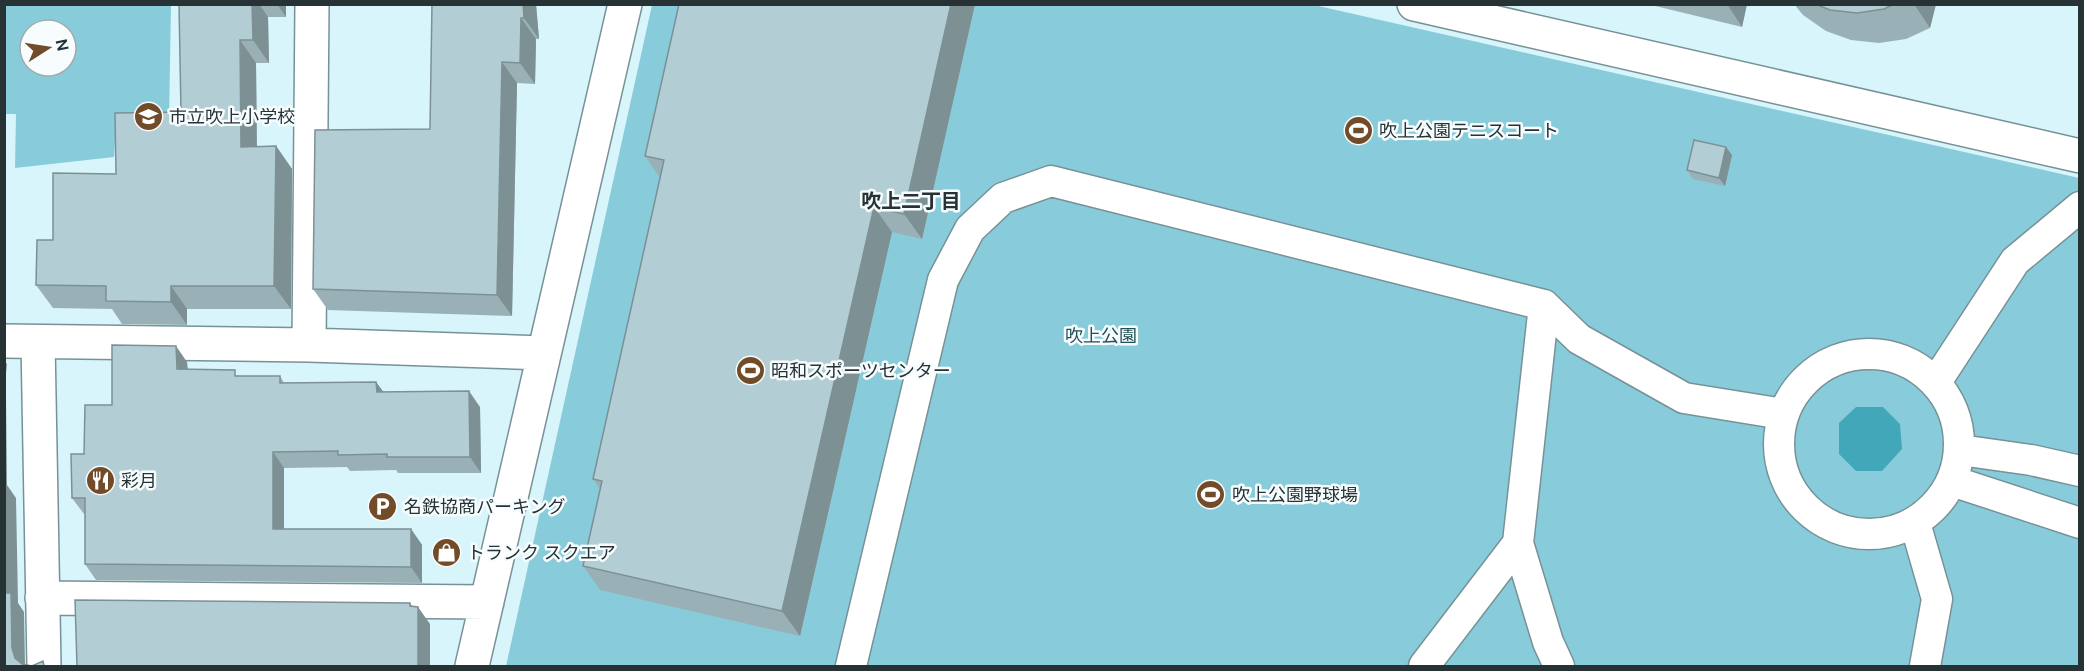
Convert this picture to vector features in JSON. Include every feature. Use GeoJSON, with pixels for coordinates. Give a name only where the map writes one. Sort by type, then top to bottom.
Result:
{"type":"FeatureCollection","features":[{"type":"Feature","properties":{"kind":"street"},"geometry":{"type":"LineString","coordinates":[[309,345],[312,4]]}},
{"type":"Feature","properties":{"kind":"street"},"geometry":{"type":"LineString","coordinates":[[472,666],[625,4]]}},
{"type":"Feature","properties":{"kind":"street"},"geometry":{"type":"LineString","coordinates":[[1414,4],[2079,156]]}},
{"type":"Feature","properties":{"kind":"street"},"geometry":{"type":"LineString","coordinates":[[851,666],[942,280],[970,229],[1003,198],[1051,181],[1544,305],[1579,339],[1684,399],[1783,414]]}},
{"type":"Feature","properties":{"kind":"street"},"geometry":{"type":"LineString","coordinates":[[1936,382],[2015,261],[2079,207]]}},
{"type":"Feature","properties":{"kind":"street"},"geometry":{"type":"LineString","coordinates":[[1544,305],[1518,543],[1548,642],[1559,666]]}},
{"type":"Feature","properties":{"kind":"street"},"geometry":{"type":"LineString","coordinates":[[4,341],[309,345],[544,353]]}},
{"type":"Feature","properties":{"kind":"street"},"geometry":{"type":"LineString","coordinates":[[38,342],[44,666]]}},
{"type":"Feature","properties":{"kind":"street"},"geometry":{"type":"LineString","coordinates":[[1881,353],[1911,363],[1936,382],[1950,402],[1960,450],[1952,481],[1936,505],[1915,523],[1892,532],[1868,535],[1844,531],[1812,514],[1790,489],[1781,468],[1778,441],[1783,414],[1798,387],[1821,366],[1850,354],[1881,353]]}},
{"type":"Feature","properties":{"kind":"street"},"geometry":{"type":"LineString","coordinates":[[1960,450],[2031,460],[2079,471]]}},
{"type":"Feature","properties":{"kind":"street"},"geometry":{"type":"LineString","coordinates":[[1952,481],[2079,523]]}},
{"type":"Feature","properties":{"kind":"street"},"geometry":{"type":"LineString","coordinates":[[1915,523],[1937,599],[1925,666]]}},
{"type":"Feature","properties":{"kind":"street"},"geometry":{"type":"LineString","coordinates":[[1424,666],[1518,543]]}},
{"type":"Feature","properties":{"kind":"street"},"geometry":{"type":"LineString","coordinates":[[42,598],[487,602]]}},
{"type":"Feature","properties":{"kind":"green space"},"geometry":{"type":"Polygon","coordinates":[[[5,5],[171,5],[169,120],[116,125],[114,157],[15,168],[16,114],[5,114],[5,5]]]}},
{"type":"Feature","properties":{"kind":"green space","name":"吹上公園"},"geometry":{"type":"Polygon","coordinates":[[[652,5],[1314,5],[2079,178],[2079,666],[506,666],[652,5]]]}},
{"type":"Feature","properties":{"kind":"shaded area"},"geometry":{"type":"Polygon","coordinates":[[[1856,407],[1883,407],[1900,424],[1902,449],[1882,471],[1856,471],[1839,454],[1839,423],[1856,407]]]}},
{"type":"Feature","properties":{"kind":"building"},"geometry":{"type":"Polygon","coordinates":[[[179,4],[252,4],[253,40],[240,40],[241,147],[276,146],[274,286],[171,286],[171,302],[106,301],[106,286],[36,285],[37,240],[53,240],[53,173],[116,174],[115,113],[181,112],[179,4]]]}},
{"type":"Feature","properties":{"kind":"building"},"geometry":{"type":"Polygon","coordinates":[[[432,4],[523,4],[520,63],[502,62],[497,295],[313,289],[315,130],[430,129],[432,4]]]}},
{"type":"Feature","properties":{"kind":"building","name":"昭和スポーツセンター"},"geometry":{"type":"Polygon","coordinates":[[[679,4],[951,4],[904,214],[874,207],[782,611],[583,566],[602,481],[593,479],[664,160],[645,156],[679,4]]]}},
{"type":"Feature","properties":{"kind":"building"},"geometry":{"type":"Polygon","coordinates":[[[1815,4],[1894,4],[1884,9],[1857,13],[1830,10],[1815,4]]]}},
{"type":"Feature","properties":{"kind":"building"},"geometry":{"type":"Polygon","coordinates":[[[1694,140],[1726,147],[1719,178],[1687,170],[1694,140]]]}},
{"type":"Feature","properties":{"kind":"building"},"geometry":{"type":"Polygon","coordinates":[[[112,345],[176,346],[177,369],[235,370],[235,376],[280,376],[280,383],[376,382],[377,392],[469,391],[470,457],[338,455],[338,451],[273,452],[273,529],[411,529],[411,567],[85,564],[85,498],[72,498],[71,454],[84,454],[85,405],[112,405],[112,345]]]}},
{"type":"Feature","properties":{"kind":"building"},"geometry":{"type":"Polygon","coordinates":[[[4,552],[5,593],[11,593],[12,648],[15,658],[22,664],[32,666],[4,666],[4,552]]]}},
{"type":"Feature","properties":{"kind":"building"},"geometry":{"type":"Polygon","coordinates":[[[75,600],[410,603],[410,606],[418,607],[418,666],[77,666],[75,600]]]}},
{"type":"Feature","properties":{"kind":"building"},"geometry":{"type":"Polygon","coordinates":[[[43,661],[44,666],[32,666],[43,661]]]}},
{"type":"Feature","properties":{"kind":"place","name":"市立吹上小学校"},"geometry":{"type":"Point","coordinates":[148,117]}},
{"type":"Feature","properties":{"kind":"place","name":"吹上公園テニスコート"},"geometry":{"type":"Point","coordinates":[1358,131]}},
{"type":"Feature","properties":{"kind":"place","name":"昭和スポーツセンター"},"geometry":{"type":"Point","coordinates":[750,371]}},
{"type":"Feature","properties":{"kind":"place","name":"彩月"},"geometry":{"type":"Point","coordinates":[100,481]}},
{"type":"Feature","properties":{"kind":"place","name":"吹上公園野球場"},"geometry":{"type":"Point","coordinates":[1211,495]}},
{"type":"Feature","properties":{"kind":"place","name":"名鉄協商パーキング"},"geometry":{"type":"Point","coordinates":[383,507]}},
{"type":"Feature","properties":{"kind":"place","name":"トランク スクエア"},"geometry":{"type":"Point","coordinates":[446,553]}},
{"type":"Feature","properties":{"kind":"district","name":"吹上二丁目"},"geometry":{"type":"Point","coordinates":[911,201]}}]}
